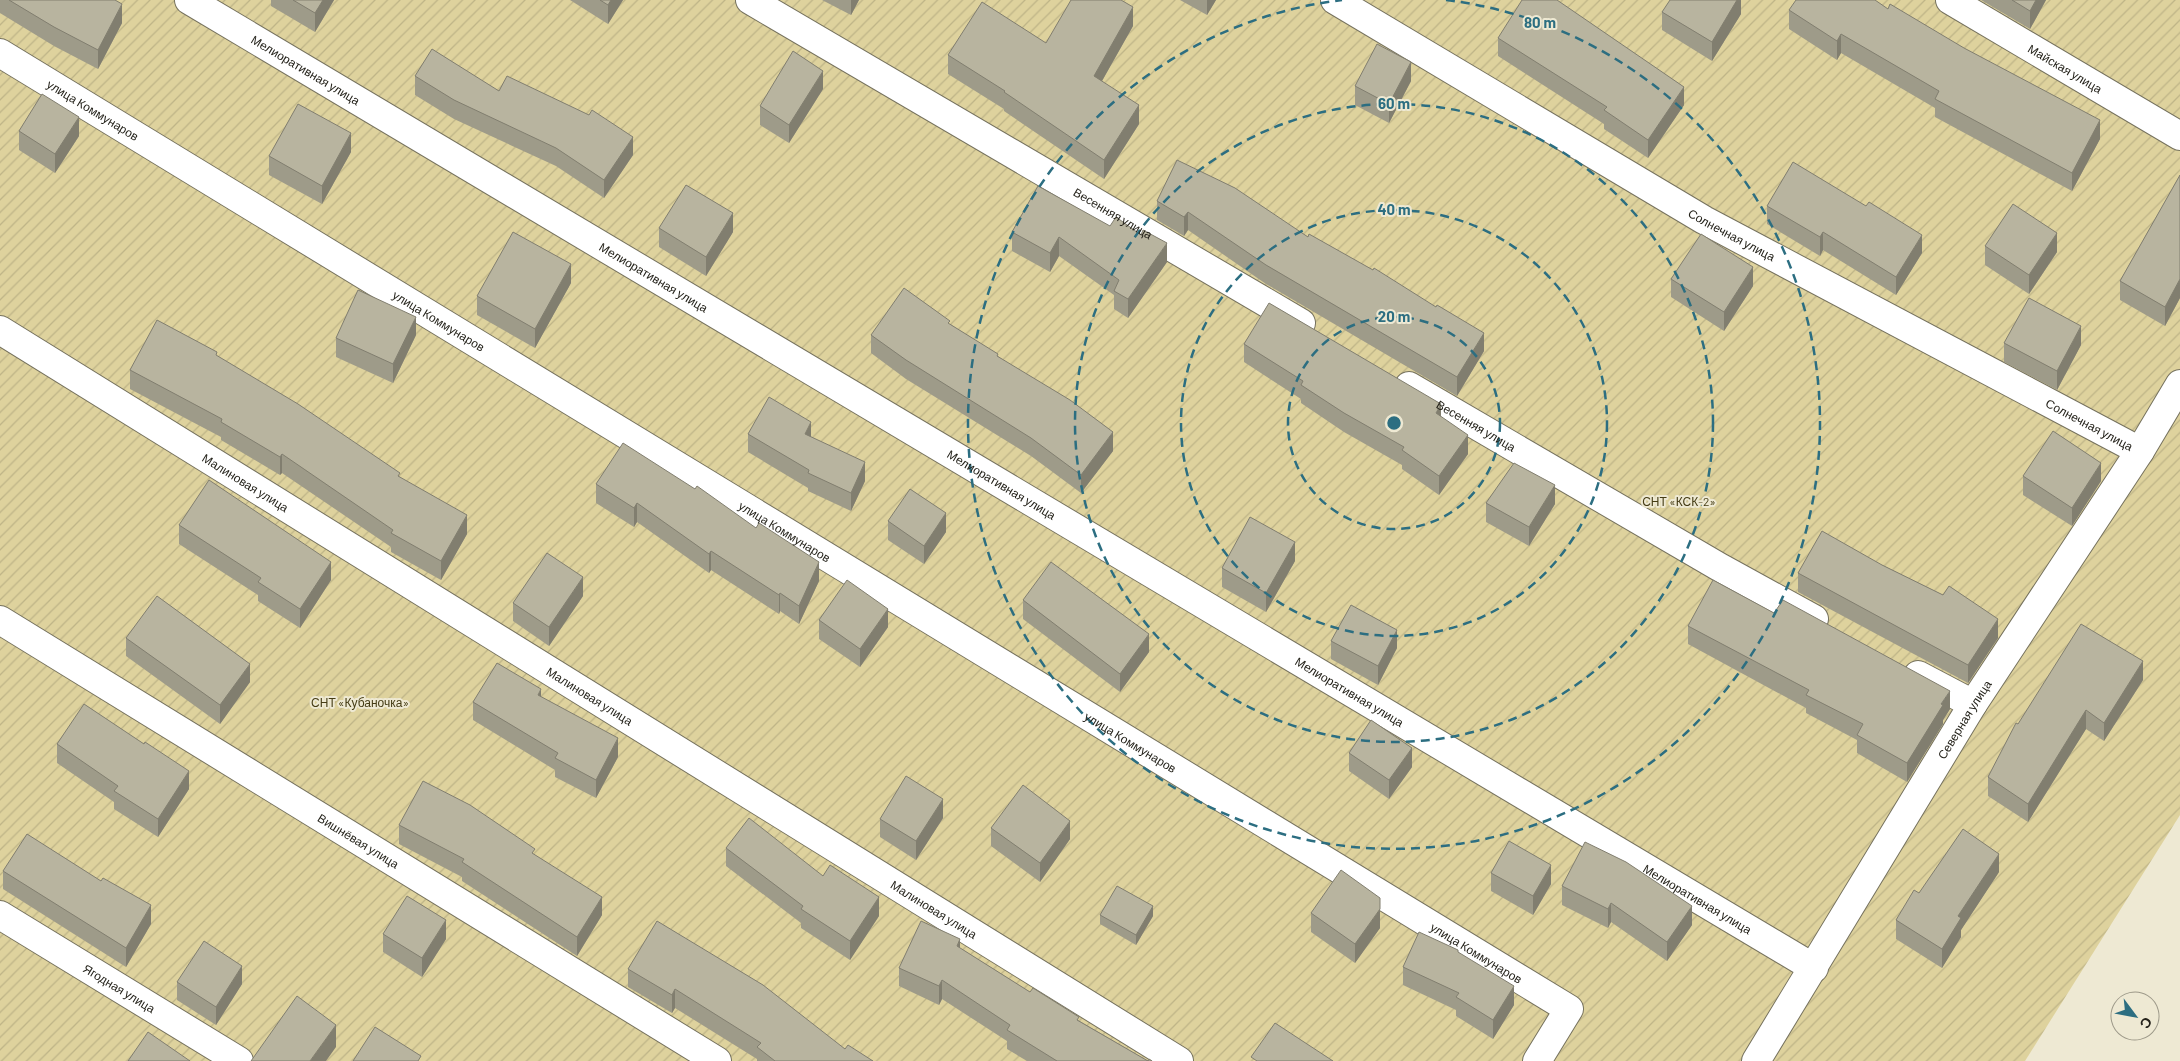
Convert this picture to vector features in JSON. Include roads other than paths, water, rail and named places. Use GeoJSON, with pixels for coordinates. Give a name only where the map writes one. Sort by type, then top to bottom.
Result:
{"type":"FeatureCollection","features":[{"type":"Feature","properties":{"kind":"street","name":"Мелиоративная улица"},"geometry":{"type":"LineString","coordinates":[[189,0],[1814,968]]}},
{"type":"Feature","properties":{"kind":"street","name":"Весенняя улица"},"geometry":{"type":"LineString","coordinates":[[750,0],[1326,337]]}},
{"type":"Feature","properties":{"kind":"street","name":"Солнечная улица"},"geometry":{"type":"LineString","coordinates":[[1335,0],[1704,220],[2140,451]]}},
{"type":"Feature","properties":{"kind":"street","name":"Майская улица"},"geometry":{"type":"LineString","coordinates":[[1950,0],[2180,136]]}},
{"type":"Feature","properties":{"kind":"street","name":"улица Коммунаров"},"geometry":{"type":"LineString","coordinates":[[0,53],[1569,1009],[1538,1061]]}},
{"type":"Feature","properties":{"kind":"street","name":"Малиновая улица"},"geometry":{"type":"LineString","coordinates":[[0,330],[1179,1061]]}},
{"type":"Feature","properties":{"kind":"street","name":"Весенняя улица"},"geometry":{"type":"LineString","coordinates":[[1386,372],[1721,568],[1834,629]]}},
{"type":"Feature","properties":{"kind":"street","name":"Северная улица"},"geometry":{"type":"LineString","coordinates":[[1756,1061],[1973,704],[2140,451],[2180,384]]}},
{"type":"Feature","properties":{"kind":"street","name":"Вишнёвая улица"},"geometry":{"type":"LineString","coordinates":[[0,620],[717,1061]]}},
{"type":"Feature","properties":{"kind":"street"},"geometry":{"type":"LineString","coordinates":[[1895,662],[1973,704]]}},
{"type":"Feature","properties":{"kind":"street","name":"Ягодная улица"},"geometry":{"type":"LineString","coordinates":[[0,915],[240,1061]]}},
{"type":"Feature","properties":{"kind":"park label","name":"СНТ «КСК-2»"},"geometry":{"type":"Point","coordinates":[1679,501]}},
{"type":"Feature","properties":{"kind":"park label","name":"СНТ «Кубаночка»"},"geometry":{"type":"Point","coordinates":[360,702]}}]}
